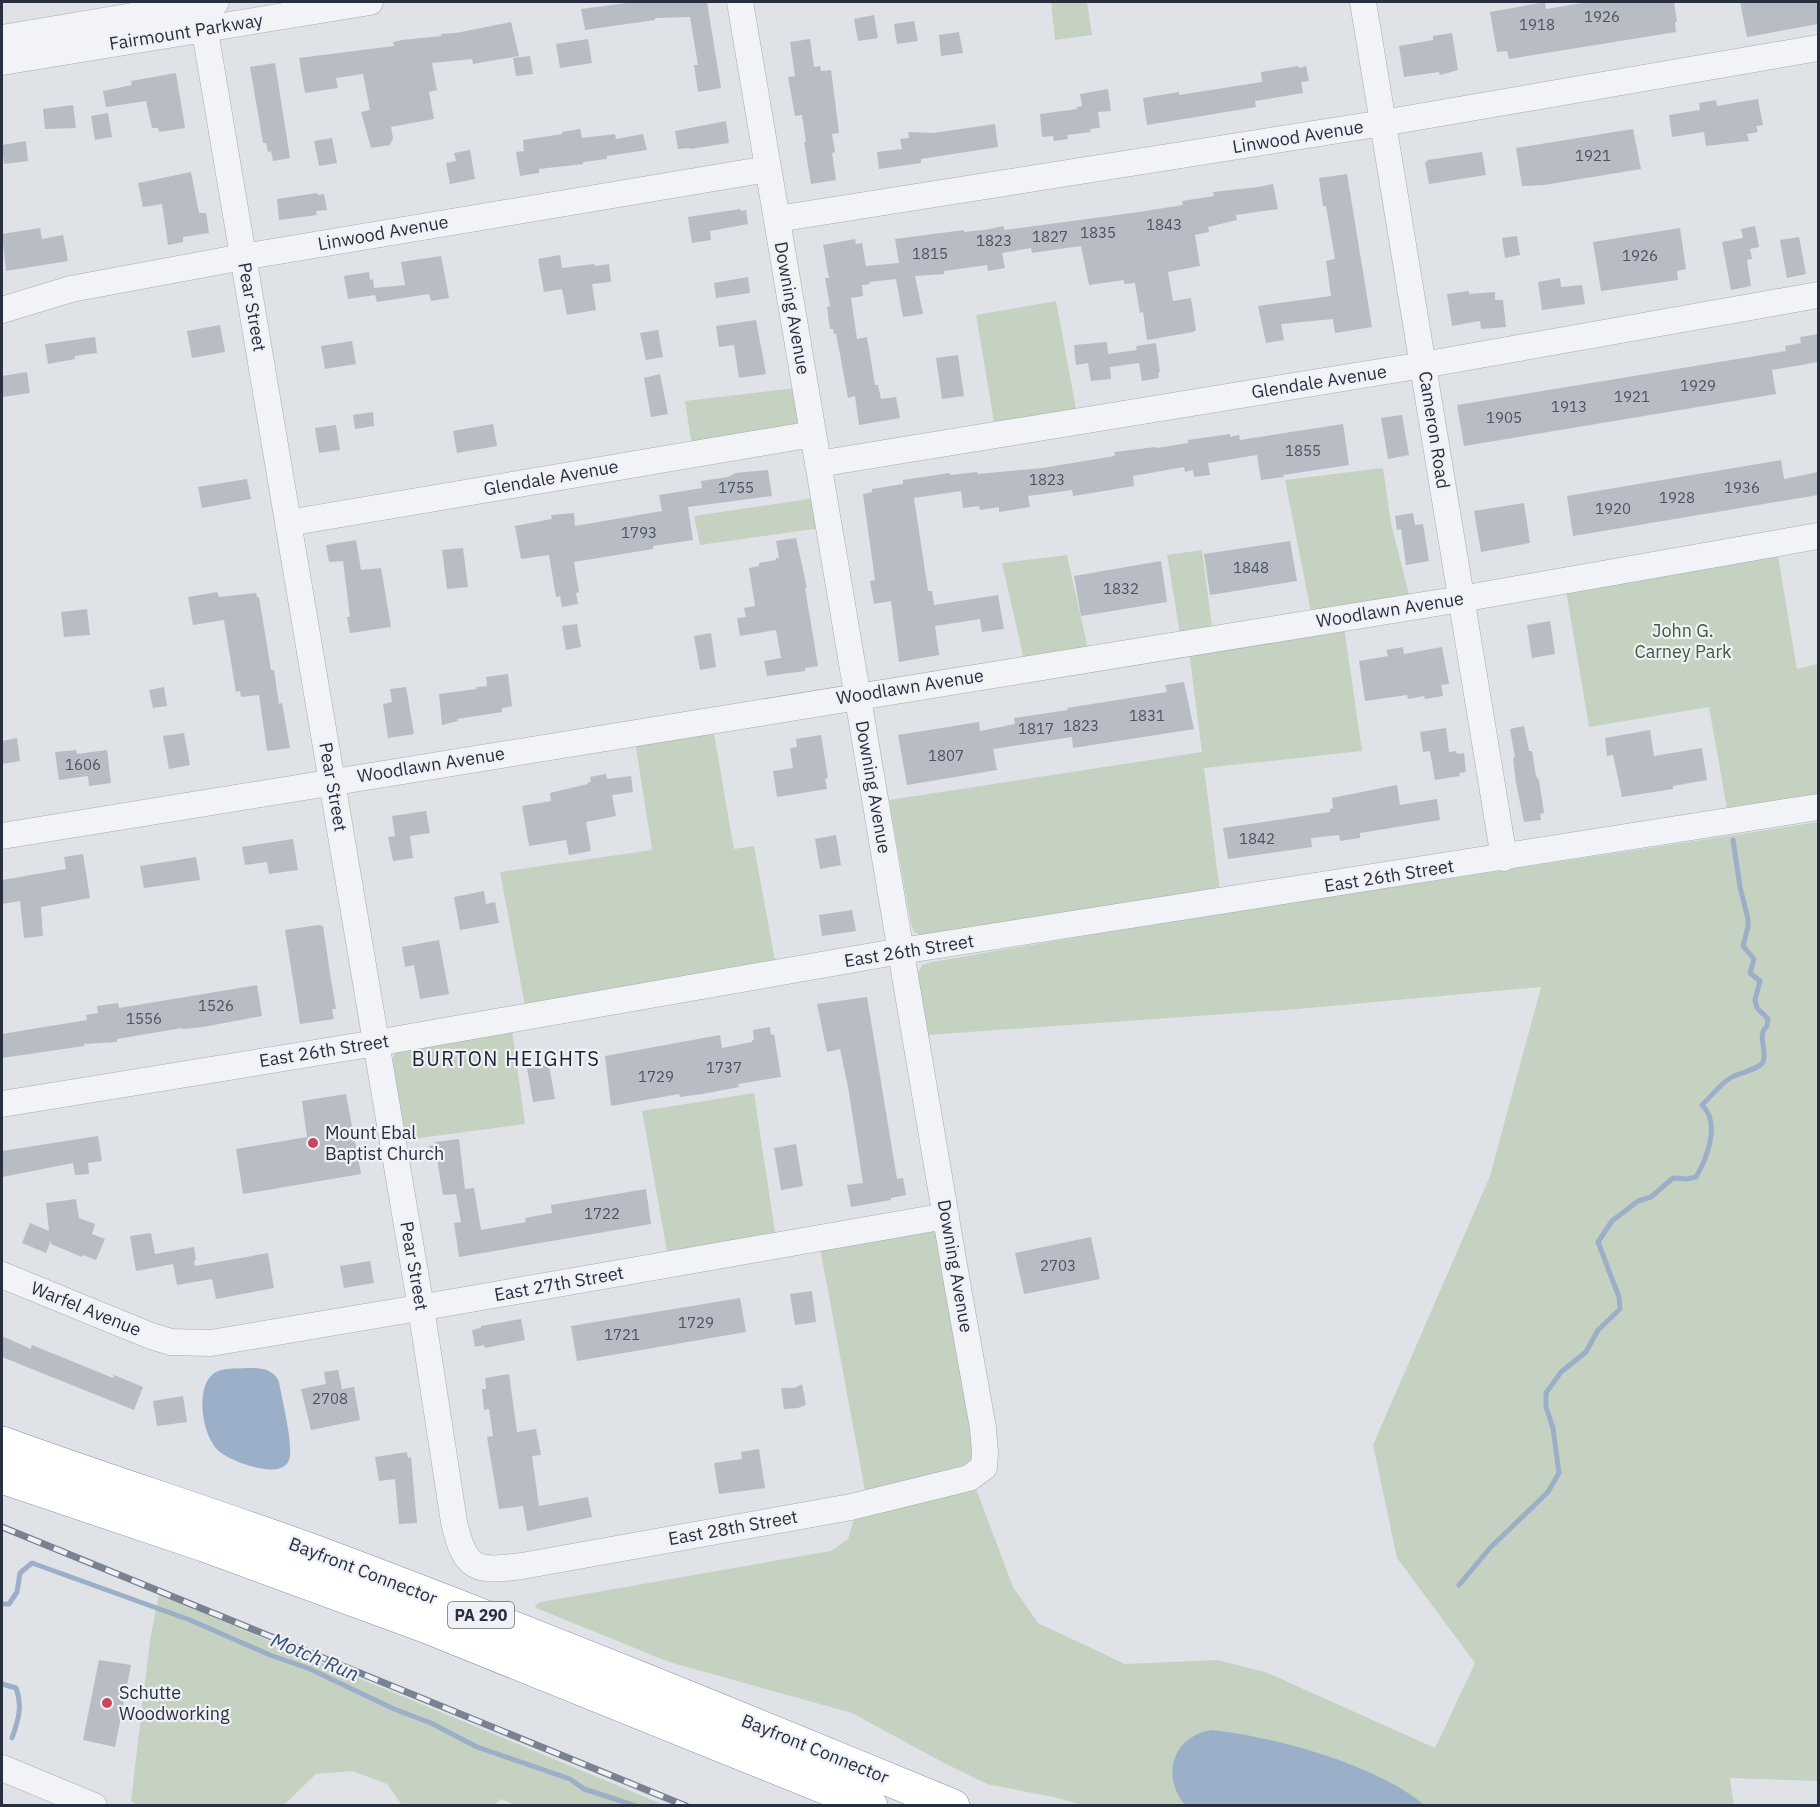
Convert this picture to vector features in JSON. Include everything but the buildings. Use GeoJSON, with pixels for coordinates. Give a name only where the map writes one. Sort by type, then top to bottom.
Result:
{"type":"FeatureCollection","features":[{"type":"Feature","properties":{"kind":"highway","name":"Bayfront Connector"},"geometry":{"type":"LineString","coordinates":[[2,1443],[229,1521],[433,1597],[667,1688],[953,1806]]}},
{"type":"Feature","properties":{"kind":"highway","name":"Bayfront Connector"},"geometry":{"type":"LineString","coordinates":[[2,1477],[226,1553],[403,1618],[871,1806]]}},
{"type":"Feature","properties":{"kind":"street","name":"Fairmount Parkway"},"geometry":{"type":"LineString","coordinates":[[2,38],[205,2]]}},
{"type":"Feature","properties":{"kind":"street","name":"Pear Street"},"geometry":{"type":"LineString","coordinates":[[205,2],[204,30],[421,1308],[454,1521],[459,1544],[465,1556],[475,1567]]}},
{"type":"Feature","properties":{"kind":"street","name":"Fairmount Parkway"},"geometry":{"type":"LineString","coordinates":[[2,62],[370,2]]}},
{"type":"Feature","properties":{"kind":"street","name":"Downing Avenue"},"geometry":{"type":"LineString","coordinates":[[740,2],[945,1216],[983,1428],[986,1453],[984,1467]]}},
{"type":"Feature","properties":{"kind":"street","name":"Cameron Road"},"geometry":{"type":"LineString","coordinates":[[1363,2],[1504,858]]}},
{"type":"Feature","properties":{"kind":"street","name":"Linwood Avenue"},"geometry":{"type":"LineString","coordinates":[[777,219],[1383,123],[1818,48]]}},
{"type":"Feature","properties":{"kind":"street","name":"Linwood Avenue"},"geometry":{"type":"LineString","coordinates":[[2,310],[71,289],[243,257],[768,168]]}},
{"type":"Feature","properties":{"kind":"street","name":"Glendale Avenue"},"geometry":{"type":"LineString","coordinates":[[818,464],[1423,365],[1818,295]]}},
{"type":"Feature","properties":{"kind":"street","name":"Glendale Avenue"},"geometry":{"type":"LineString","coordinates":[[288,523],[813,434]]}},
{"type":"Feature","properties":{"kind":"street","name":"Woodlawn Avenue"},"geometry":{"type":"LineString","coordinates":[[2,836],[1461,598],[1818,536]]}},
{"type":"Feature","properties":{"kind":"street","name":"East 26th Street"},"geometry":{"type":"LineString","coordinates":[[2,1104],[376,1043],[901,951],[1818,807]]}},
{"type":"Feature","properties":{"kind":"street","name":"East 27th Street"},"geometry":{"type":"LineString","coordinates":[[171,1342],[211,1343],[945,1216]]}},
{"type":"Feature","properties":{"kind":"street","name":"Warfel Avenue"},"geometry":{"type":"LineString","coordinates":[[2,1275],[171,1342]]}},
{"type":"Feature","properties":{"kind":"street","name":"East 28th Street"},"geometry":{"type":"LineString","coordinates":[[475,1567],[497,1569],[522,1566],[851,1507],[969,1478],[975,1476],[984,1467]]}},
{"type":"Feature","properties":{"kind":"street"},"geometry":{"type":"LineString","coordinates":[[2,1768],[94,1806]]}},
{"type":"Feature","properties":{"kind":"green space"},"geometry":{"type":"Polygon","coordinates":[[[1051,2],[1087,2],[1092,35],[1055,40],[1051,2]]]}},
{"type":"Feature","properties":{"kind":"green space"},"geometry":{"type":"Polygon","coordinates":[[[1056,301],[1077,414],[995,428],[976,315],[1056,301]]]}},
{"type":"Feature","properties":{"kind":"green space"},"geometry":{"type":"Polygon","coordinates":[[[795,388],[801,417],[798,424],[692,446],[685,401],[795,388]]]}},
{"type":"Feature","properties":{"kind":"green space"},"geometry":{"type":"Polygon","coordinates":[[[1383,468],[1391,524],[1410,598],[1311,612],[1285,480],[1383,468]]]}},
{"type":"Feature","properties":{"kind":"green space"},"geometry":{"type":"Polygon","coordinates":[[[815,498],[821,528],[700,545],[694,516],[815,498]]]}},
{"type":"Feature","properties":{"kind":"green space"},"geometry":{"type":"Polygon","coordinates":[[[1202,550],[1212,627],[1180,634],[1167,555],[1202,550]]]}},
{"type":"Feature","properties":{"kind":"green space"},"geometry":{"type":"Polygon","coordinates":[[[1067,555],[1088,649],[1024,660],[1002,563],[1067,555]]]}},
{"type":"Feature","properties":{"kind":"green space","name":"John G. Carney Park"},"geometry":{"type":"Polygon","coordinates":[[[1778,556],[1797,669],[1818,664],[1818,794],[1727,809],[1709,707],[1589,727],[1566,591],[1778,556]]]}},
{"type":"Feature","properties":{"kind":"green space"},"geometry":{"type":"Polygon","coordinates":[[[1344,627],[1362,751],[1204,768],[1220,892],[923,937],[914,932],[889,800],[1202,752],[1189,651],[1344,627]]]}},
{"type":"Feature","properties":{"kind":"green space"},"geometry":{"type":"Polygon","coordinates":[[[713,728],[734,849],[754,846],[776,966],[525,1006],[500,872],[652,850],[635,741],[713,728]]]}},
{"type":"Feature","properties":{"kind":"green space"},"geometry":{"type":"Polygon","coordinates":[[[1818,822],[1818,1781],[1730,1778],[1734,1806],[1083,1805],[987,1784],[852,1713],[669,1662],[536,1608],[535,1606],[540,1602],[831,1551],[848,1539],[856,1513],[975,1486],[1013,1587],[1038,1623],[1125,1664],[1218,1660],[1268,1673],[1435,1748],[1475,1663],[1397,1558],[1373,1445],[1490,1176],[1541,987],[1298,1009],[927,1035],[917,975],[922,965],[932,962],[1042,943],[1818,822]]]}},
{"type":"Feature","properties":{"kind":"green space"},"geometry":{"type":"Polygon","coordinates":[[[512,1030],[525,1124],[405,1140],[392,1062],[394,1054],[398,1051],[512,1030]]]}},
{"type":"Feature","properties":{"kind":"green space"},"geometry":{"type":"Polygon","coordinates":[[[754,1093],[776,1239],[668,1257],[642,1111],[754,1093]]]}},
{"type":"Feature","properties":{"kind":"green space"},"geometry":{"type":"Polygon","coordinates":[[[929,1228],[940,1233],[976,1452],[971,1464],[866,1496],[820,1248],[929,1228]]]}},
{"type":"Feature","properties":{"kind":"green space"},"geometry":{"type":"Polygon","coordinates":[[[159,1594],[664,1805],[518,1806],[501,1799],[494,1805],[402,1805],[387,1784],[352,1771],[316,1774],[284,1805],[137,1805],[131,1801],[150,1640],[159,1594]]]}},
{"type":"Feature","properties":{"kind":"water"},"geometry":{"type":"Polygon","coordinates":[[[246,1368],[270,1371],[279,1382],[289,1434],[290,1453],[285,1466],[277,1469],[256,1468],[226,1456],[214,1446],[205,1426],[202,1404],[206,1383],[214,1373],[246,1368]]]}},
{"type":"Feature","properties":{"kind":"water"},"geometry":{"type":"Polygon","coordinates":[[[1211,1730],[1236,1733],[1293,1746],[1352,1765],[1380,1777],[1424,1805],[1185,1805],[1173,1782],[1174,1759],[1179,1749],[1187,1741],[1211,1730]]]}},
{"type":"Feature","properties":{"kind":"waterway"},"geometry":{"type":"LineString","coordinates":[[1459,1585],[1490,1548],[1548,1492],[1559,1473],[1553,1428],[1546,1407],[1546,1393],[1561,1372],[1586,1352],[1598,1330],[1620,1309],[1619,1297],[1598,1242],[1612,1221],[1638,1201],[1651,1197],[1673,1178],[1696,1177],[1708,1151],[1711,1131],[1708,1112],[1702,1105],[1729,1079],[1754,1069],[1763,1062],[1762,1034],[1768,1019],[1757,1008],[1755,1000],[1760,981],[1750,973],[1754,959],[1743,946],[1748,919],[1740,887],[1733,840]]}},
{"type":"Feature","properties":{"kind":"waterway","name":"Motch Run"},"geometry":{"type":"LineString","coordinates":[[2,1604],[9,1604],[17,1592],[20,1573],[32,1563],[190,1620],[270,1655],[310,1669],[394,1709],[431,1723],[477,1747],[570,1779],[584,1789],[636,1806]]}},
{"type":"Feature","properties":{"kind":"waterway","name":"Motch Run"},"geometry":{"type":"LineString","coordinates":[[2,1684],[16,1688],[18,1695],[19,1713],[12,1738]]}},
{"type":"Feature","properties":{"kind":"railway"},"geometry":{"type":"LineString","coordinates":[[2,1527],[686,1806]]}},
{"type":"Feature","properties":{"kind":"place","name":"Mount Ebal Baptist Church"},"geometry":{"type":"Point","coordinates":[313,1143]}},
{"type":"Feature","properties":{"kind":"place","name":"Schutte Woodworking"},"geometry":{"type":"Point","coordinates":[107,1703]}},
{"type":"Feature","properties":{"kind":"district","name":"BURTON HEIGHTS"},"geometry":{"type":"Point","coordinates":[506,1059]}}]}
